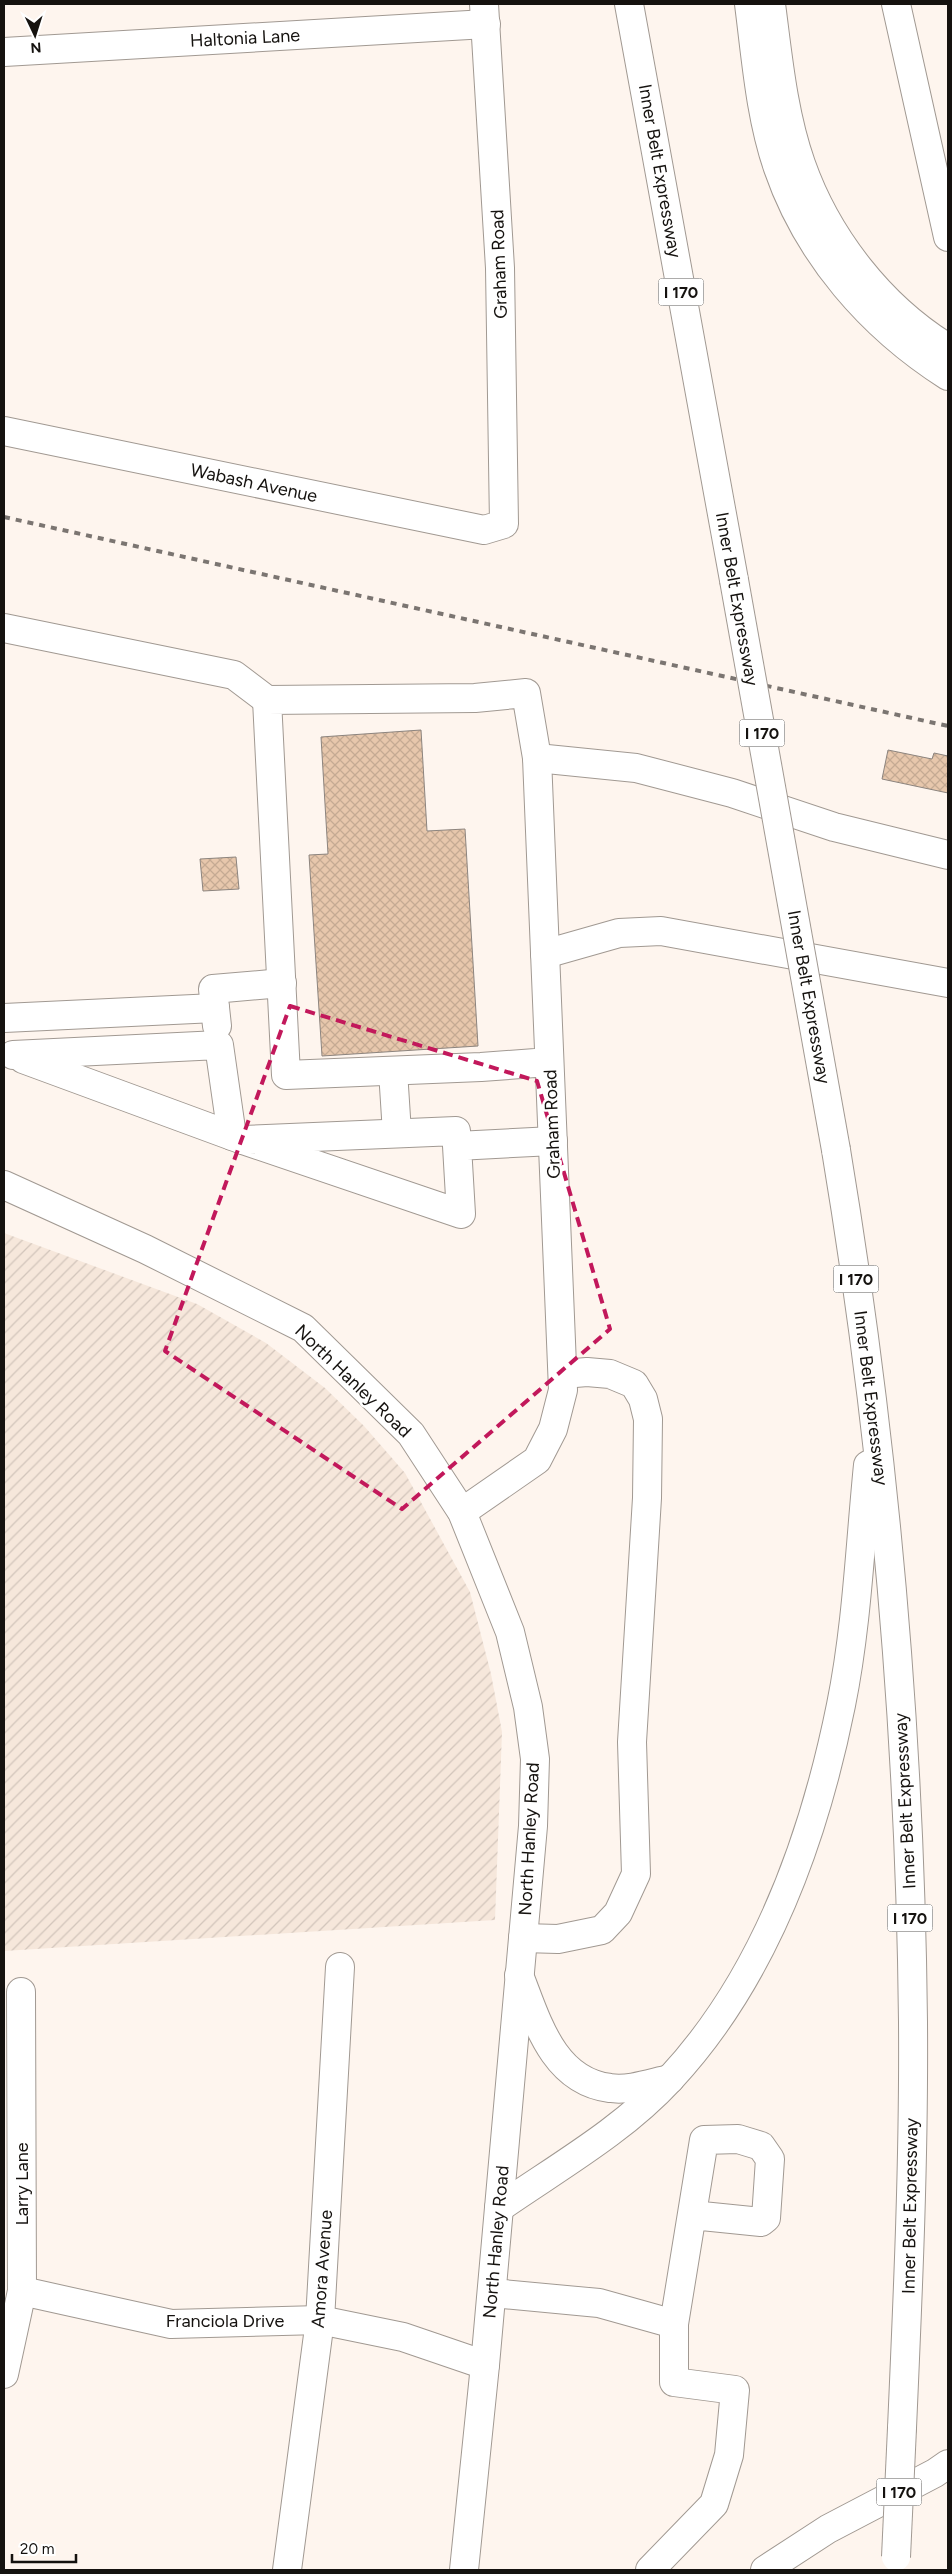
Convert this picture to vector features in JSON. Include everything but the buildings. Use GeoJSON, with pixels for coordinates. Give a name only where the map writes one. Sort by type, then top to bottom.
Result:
{"type":"FeatureCollection","features":[{"type":"Feature","properties":{"kind":"main road","name":"Inner Belt Expressway"},"geometry":{"type":"LineString","coordinates":[[629,4],[838,1159],[873,1409],[896,1639],[909,1867],[913,2020],[912,2164],[895,2564]]}},
{"type":"Feature","properties":{"kind":"main road"},"geometry":{"type":"LineString","coordinates":[[749,4],[765,118],[778,168],[797,212],[823,257],[850,293],[882,326],[918,356],[948,376]]}},
{"type":"Feature","properties":{"kind":"main road"},"geometry":{"type":"LineString","coordinates":[[771,4],[787,114],[801,164],[819,207],[841,244],[872,283],[906,317],[948,348]]}},
{"type":"Feature","properties":{"kind":"main road"},"geometry":{"type":"LineString","coordinates":[[896,4],[948,237]]}},
{"type":"Feature","properties":{"kind":"main road","name":"Haltonia Lane"},"geometry":{"type":"LineString","coordinates":[[4,52],[485,14]]}},
{"type":"Feature","properties":{"kind":"main road","name":"Graham Road"},"geometry":{"type":"LineString","coordinates":[[485,14],[500,268],[504,524]]}},
{"type":"Feature","properties":{"kind":"main road","name":"Wabash Avenue"},"geometry":{"type":"LineString","coordinates":[[4,432],[484,530],[504,524]]}},
{"type":"Feature","properties":{"kind":"main road"},"geometry":{"type":"LineString","coordinates":[[4,628],[234,675],[267,700],[286,1075],[549,1062]]}},
{"type":"Feature","properties":{"kind":"main road","name":"Graham Road"},"geometry":{"type":"LineString","coordinates":[[267,700],[475,698],[526,693],[537,758],[563,1390],[553,1429],[537,1460],[462,1512]]}},
{"type":"Feature","properties":{"kind":"main road"},"geometry":{"type":"LineString","coordinates":[[537,758],[636,768],[732,793],[834,827],[948,855]]}},
{"type":"Feature","properties":{"kind":"main road"},"geometry":{"type":"LineString","coordinates":[[545,954],[618,934],[661,931],[948,983]]}},
{"type":"Feature","properties":{"kind":"main road"},"geometry":{"type":"LineString","coordinates":[[237,1138],[220,1045],[213,989],[282,983]]}},
{"type":"Feature","properties":{"kind":"main road"},"geometry":{"type":"LineString","coordinates":[[4,1018],[215,1008]]}},
{"type":"Feature","properties":{"kind":"main road"},"geometry":{"type":"LineString","coordinates":[[220,1045],[13,1054],[237,1138],[461,1214],[456,1131],[237,1138]]}},
{"type":"Feature","properties":{"kind":"main road"},"geometry":{"type":"LineString","coordinates":[[393,1071],[397,1134]]}},
{"type":"Feature","properties":{"kind":"main road"},"geometry":{"type":"LineString","coordinates":[[457,1146],[553,1141]]}},
{"type":"Feature","properties":{"kind":"main road","name":"North Hanley Road"},"geometry":{"type":"LineString","coordinates":[[4,1185],[144,1249],[303,1328],[411,1434],[462,1512],[510,1632],[528,1707],[535,1759],[533,1826],[492,2293],[464,2570]]}},
{"type":"Feature","properties":{"kind":"main road"},"geometry":{"type":"LineString","coordinates":[[523,1938],[558,1939],[602,1930],[618,1913],[636,1874],[632,1742],[636,1654],[648,1498],[648,1419],[643,1399],[634,1384],[610,1374],[563,1374]]}},
{"type":"Feature","properties":{"kind":"main road"},"geometry":{"type":"LineString","coordinates":[[499,2208],[595,2143],[638,2110],[670,2079],[711,2032],[742,1983],[770,1928],[799,1857],[824,1780],[841,1703],[852,1633],[873,1409]]}},
{"type":"Feature","properties":{"kind":"main road","name":"Amora Avenue"},"geometry":{"type":"LineString","coordinates":[[287,2570],[320,2320],[340,1967]]}},
{"type":"Feature","properties":{"kind":"main road"},"geometry":{"type":"LineString","coordinates":[[519,1975],[541,2031],[554,2054],[566,2069],[579,2078],[594,2085],[611,2089],[629,2088],[670,2079]]}},
{"type":"Feature","properties":{"kind":"main road","name":"Larry Lane"},"geometry":{"type":"LineString","coordinates":[[4,2374],[22,2291],[21,1992]]}},
{"type":"Feature","properties":{"kind":"main road"},"geometry":{"type":"LineString","coordinates":[[650,2570],[714,2504],[729,2455],[735,2390],[674,2382],[674,2324],[692,2215]]}},
{"type":"Feature","properties":{"kind":"main road","name":"Franciola Drive"},"geometry":{"type":"LineString","coordinates":[[22,2291],[171,2324],[320,2320],[403,2337],[485,2365]]}},
{"type":"Feature","properties":{"kind":"main road"},"geometry":{"type":"LineString","coordinates":[[492,2293],[599,2303],[674,2324]]}},
{"type":"Feature","properties":{"kind":"main road"},"geometry":{"type":"LineString","coordinates":[[766,2570],[828,2529],[935,2473],[948,2464]]}},
{"type":"Feature","properties":{"kind":"highlighted area"},"geometry":{"type":"Polygon","coordinates":[[[290,1006],[537,1081],[610,1329],[402,1509],[165,1351],[290,1006]]]}},
{"type":"Feature","properties":{"kind":"shaded area"},"geometry":{"type":"Polygon","coordinates":[[[4,1233],[197,1304],[266,1343],[325,1388],[364,1426],[405,1473],[470,1592],[491,1674],[502,1732],[495,1920],[4,1951],[4,1233]]]}},
{"type":"Feature","properties":{"kind":"railway"},"geometry":{"type":"LineString","coordinates":[[4,517],[948,726]]}}]}
